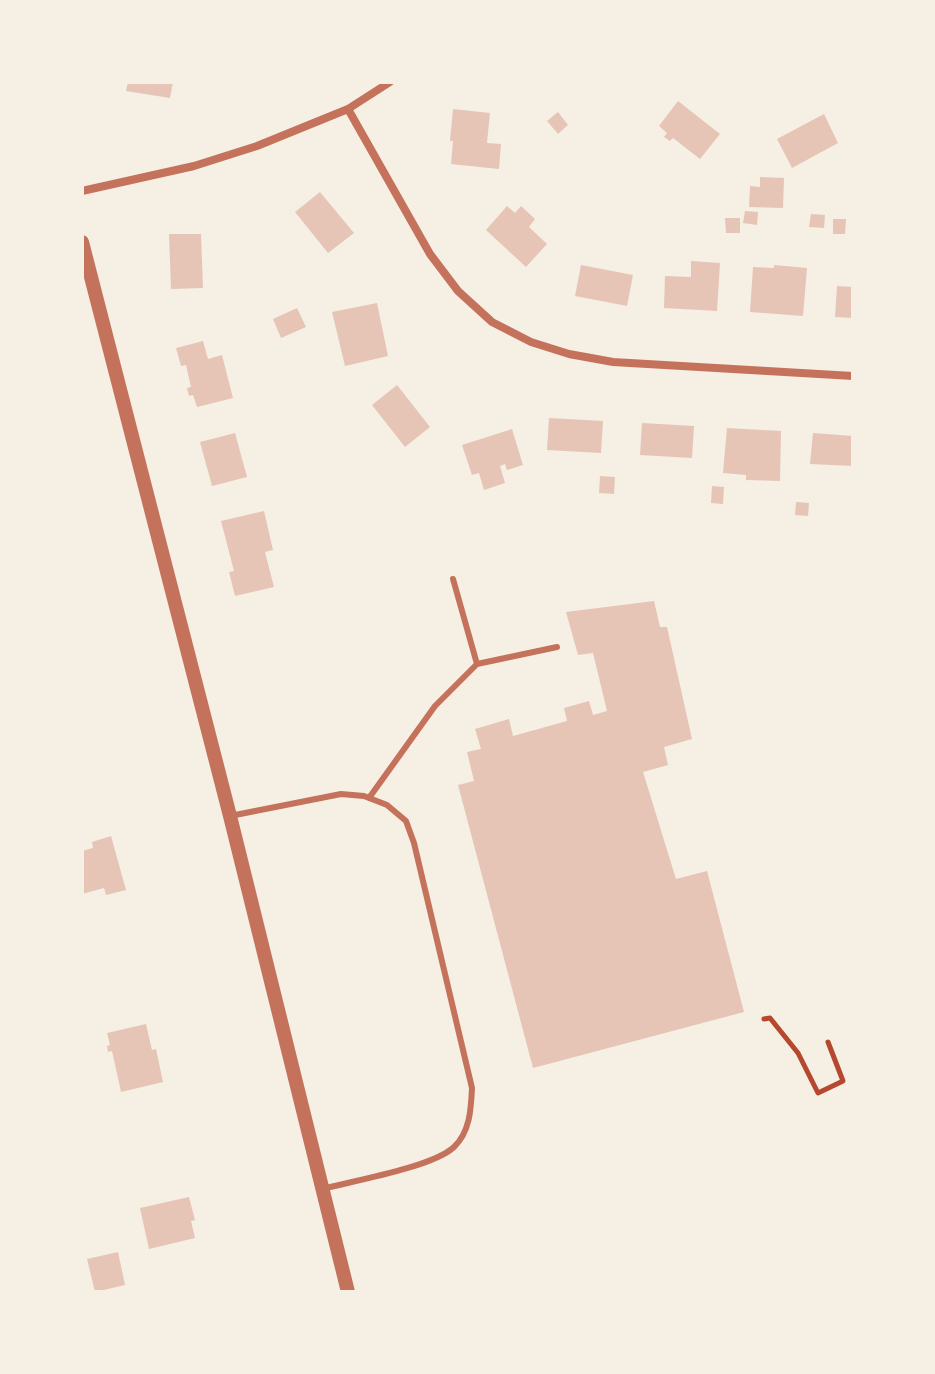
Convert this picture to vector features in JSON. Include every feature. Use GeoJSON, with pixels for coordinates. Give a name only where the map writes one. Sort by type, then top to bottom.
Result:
{"type":"FeatureCollection","features":[{"type":"Feature","properties":{"kind":"street"},"geometry":{"type":"LineString","coordinates":[[82,191],[194,166],[257,146],[348,109],[390,82]]}},
{"type":"Feature","properties":{"kind":"street"},"geometry":{"type":"LineString","coordinates":[[348,109],[430,254],[458,291],[492,322],[531,342],[569,354],[613,362],[853,376]]}},
{"type":"Feature","properties":{"kind":"street"},"geometry":{"type":"LineString","coordinates":[[82,242],[230,816],[348,1292]]}},
{"type":"Feature","properties":{"kind":"lane"},"geometry":{"type":"LineString","coordinates":[[453,579],[477,664]]}},
{"type":"Feature","properties":{"kind":"lane"},"geometry":{"type":"LineString","coordinates":[[369,798],[435,706],[477,664],[557,647]]}},
{"type":"Feature","properties":{"kind":"lane"},"geometry":{"type":"LineString","coordinates":[[230,816],[341,794],[369,798],[387,805],[406,821],[414,843],[472,1088],[471,1111],[465,1131],[454,1147],[436,1160],[322,1189]]}},
{"type":"Feature","properties":{"kind":"path"},"geometry":{"type":"LineString","coordinates":[[764,1019],[770,1018],[798,1053],[818,1093],[843,1081],[828,1042]]}},
{"type":"Feature","properties":{"kind":"building"},"geometry":{"type":"Polygon","coordinates":[[[128,82],[173,82],[170,98],[126,91],[128,82]]]}},
{"type":"Feature","properties":{"kind":"building"},"geometry":{"type":"Polygon","coordinates":[[[678,101],[720,134],[700,159],[673,138],[670,141],[664,137],[667,133],[659,126],[678,101]]]}},
{"type":"Feature","properties":{"kind":"building"},"geometry":{"type":"Polygon","coordinates":[[[453,109],[490,113],[487,143],[501,144],[499,169],[451,164],[453,109]]]}},
{"type":"Feature","properties":{"kind":"building"},"geometry":{"type":"Polygon","coordinates":[[[558,112],[568,125],[558,134],[547,121],[558,112]]]}},
{"type":"Feature","properties":{"kind":"building"},"geometry":{"type":"Polygon","coordinates":[[[824,114],[838,143],[792,168],[777,139],[824,114]]]}},
{"type":"Feature","properties":{"kind":"building"},"geometry":{"type":"Polygon","coordinates":[[[760,177],[784,178],[783,208],[749,207],[750,186],[760,187],[760,177]]]}},
{"type":"Feature","properties":{"kind":"building"},"geometry":{"type":"Polygon","coordinates":[[[320,192],[354,233],[328,253],[295,212],[320,192]]]}},
{"type":"Feature","properties":{"kind":"building"},"geometry":{"type":"Polygon","coordinates":[[[507,206],[515,213],[521,206],[535,219],[529,227],[547,244],[526,267],[486,230],[507,206]]]}},
{"type":"Feature","properties":{"kind":"building"},"geometry":{"type":"Polygon","coordinates":[[[745,211],[758,212],[757,225],[743,223],[745,211]]]}},
{"type":"Feature","properties":{"kind":"building"},"geometry":{"type":"Polygon","coordinates":[[[811,214],[825,215],[824,228],[809,227],[811,214]]]}},
{"type":"Feature","properties":{"kind":"building"},"geometry":{"type":"Polygon","coordinates":[[[725,218],[740,218],[740,233],[726,233],[725,218]]]}},
{"type":"Feature","properties":{"kind":"building"},"geometry":{"type":"Polygon","coordinates":[[[833,219],[846,219],[845,234],[833,234],[833,219]]]}},
{"type":"Feature","properties":{"kind":"building"},"geometry":{"type":"Polygon","coordinates":[[[169,234],[201,234],[203,288],[171,289],[169,234]]]}},
{"type":"Feature","properties":{"kind":"building"},"geometry":{"type":"Polygon","coordinates":[[[691,261],[720,263],[717,311],[664,308],[665,276],[691,277],[691,261]]]}},
{"type":"Feature","properties":{"kind":"building"},"geometry":{"type":"Polygon","coordinates":[[[581,265],[633,275],[627,306],[575,296],[581,265]]]}},
{"type":"Feature","properties":{"kind":"building"},"geometry":{"type":"Polygon","coordinates":[[[774,265],[807,268],[803,316],[750,312],[753,267],[774,268],[774,265]]]}},
{"type":"Feature","properties":{"kind":"building"},"geometry":{"type":"Polygon","coordinates":[[[837,286],[853,287],[853,318],[835,317],[837,286]]]}},
{"type":"Feature","properties":{"kind":"building"},"geometry":{"type":"Polygon","coordinates":[[[377,303],[388,356],[345,366],[332,312],[377,303]]]}},
{"type":"Feature","properties":{"kind":"building"},"geometry":{"type":"Polygon","coordinates":[[[297,308],[306,327],[281,338],[273,319],[297,308]]]}},
{"type":"Feature","properties":{"kind":"building"},"geometry":{"type":"Polygon","coordinates":[[[203,341],[208,359],[222,355],[233,398],[197,407],[193,395],[189,396],[187,388],[191,387],[186,365],[181,366],[176,348],[203,341]]]}},
{"type":"Feature","properties":{"kind":"building"},"geometry":{"type":"Polygon","coordinates":[[[397,385],[430,427],[405,447],[372,405],[397,385]]]}},
{"type":"Feature","properties":{"kind":"building"},"geometry":{"type":"Polygon","coordinates":[[[549,418],[603,421],[601,453],[547,450],[549,418]]]}},
{"type":"Feature","properties":{"kind":"building"},"geometry":{"type":"Polygon","coordinates":[[[642,423],[694,426],[692,458],[640,455],[642,423]]]}},
{"type":"Feature","properties":{"kind":"building"},"geometry":{"type":"Polygon","coordinates":[[[727,428],[781,431],[780,481],[746,480],[746,475],[723,473],[727,428]]]}},
{"type":"Feature","properties":{"kind":"building"},"geometry":{"type":"Polygon","coordinates":[[[512,429],[523,465],[507,470],[505,464],[500,466],[505,483],[484,490],[479,473],[472,475],[462,445],[512,429]]]}},
{"type":"Feature","properties":{"kind":"building"},"geometry":{"type":"Polygon","coordinates":[[[235,433],[247,477],[212,486],[200,442],[235,433]]]}},
{"type":"Feature","properties":{"kind":"building"},"geometry":{"type":"Polygon","coordinates":[[[813,433],[853,436],[853,466],[810,464],[813,433]]]}},
{"type":"Feature","properties":{"kind":"building"},"geometry":{"type":"Polygon","coordinates":[[[600,476],[615,477],[614,494],[599,493],[600,476]]]}},
{"type":"Feature","properties":{"kind":"building"},"geometry":{"type":"Polygon","coordinates":[[[712,486],[724,487],[723,504],[711,503],[712,486]]]}},
{"type":"Feature","properties":{"kind":"building"},"geometry":{"type":"Polygon","coordinates":[[[796,502],[809,503],[808,516],[795,515],[796,502]]]}},
{"type":"Feature","properties":{"kind":"building"},"geometry":{"type":"Polygon","coordinates":[[[264,511],[273,550],[265,552],[274,587],[235,596],[229,572],[234,571],[221,521],[264,511]]]}},
{"type":"Feature","properties":{"kind":"building"},"geometry":{"type":"Polygon","coordinates":[[[654,601],[660,627],[667,627],[692,739],[664,747],[668,765],[643,772],[676,879],[707,871],[744,1012],[533,1068],[458,785],[474,781],[467,752],[481,749],[475,729],[509,719],[513,736],[567,721],[564,708],[589,701],[593,715],[607,711],[593,653],[578,655],[566,612],[654,601]]]}},
{"type":"Feature","properties":{"kind":"building"},"geometry":{"type":"Polygon","coordinates":[[[111,836],[126,890],[106,895],[104,888],[82,894],[82,851],[93,848],[92,842],[111,836]]]}},
{"type":"Feature","properties":{"kind":"building"},"geometry":{"type":"Polygon","coordinates":[[[146,1024],[152,1050],[156,1049],[163,1082],[121,1092],[112,1051],[108,1052],[107,1033],[146,1024]]]}},
{"type":"Feature","properties":{"kind":"building"},"geometry":{"type":"Polygon","coordinates":[[[189,1197],[195,1220],[191,1221],[195,1238],[149,1249],[140,1208],[189,1197]]]}},
{"type":"Feature","properties":{"kind":"building"},"geometry":{"type":"Polygon","coordinates":[[[118,1252],[125,1285],[95,1292],[87,1259],[118,1252]]]}}]}
